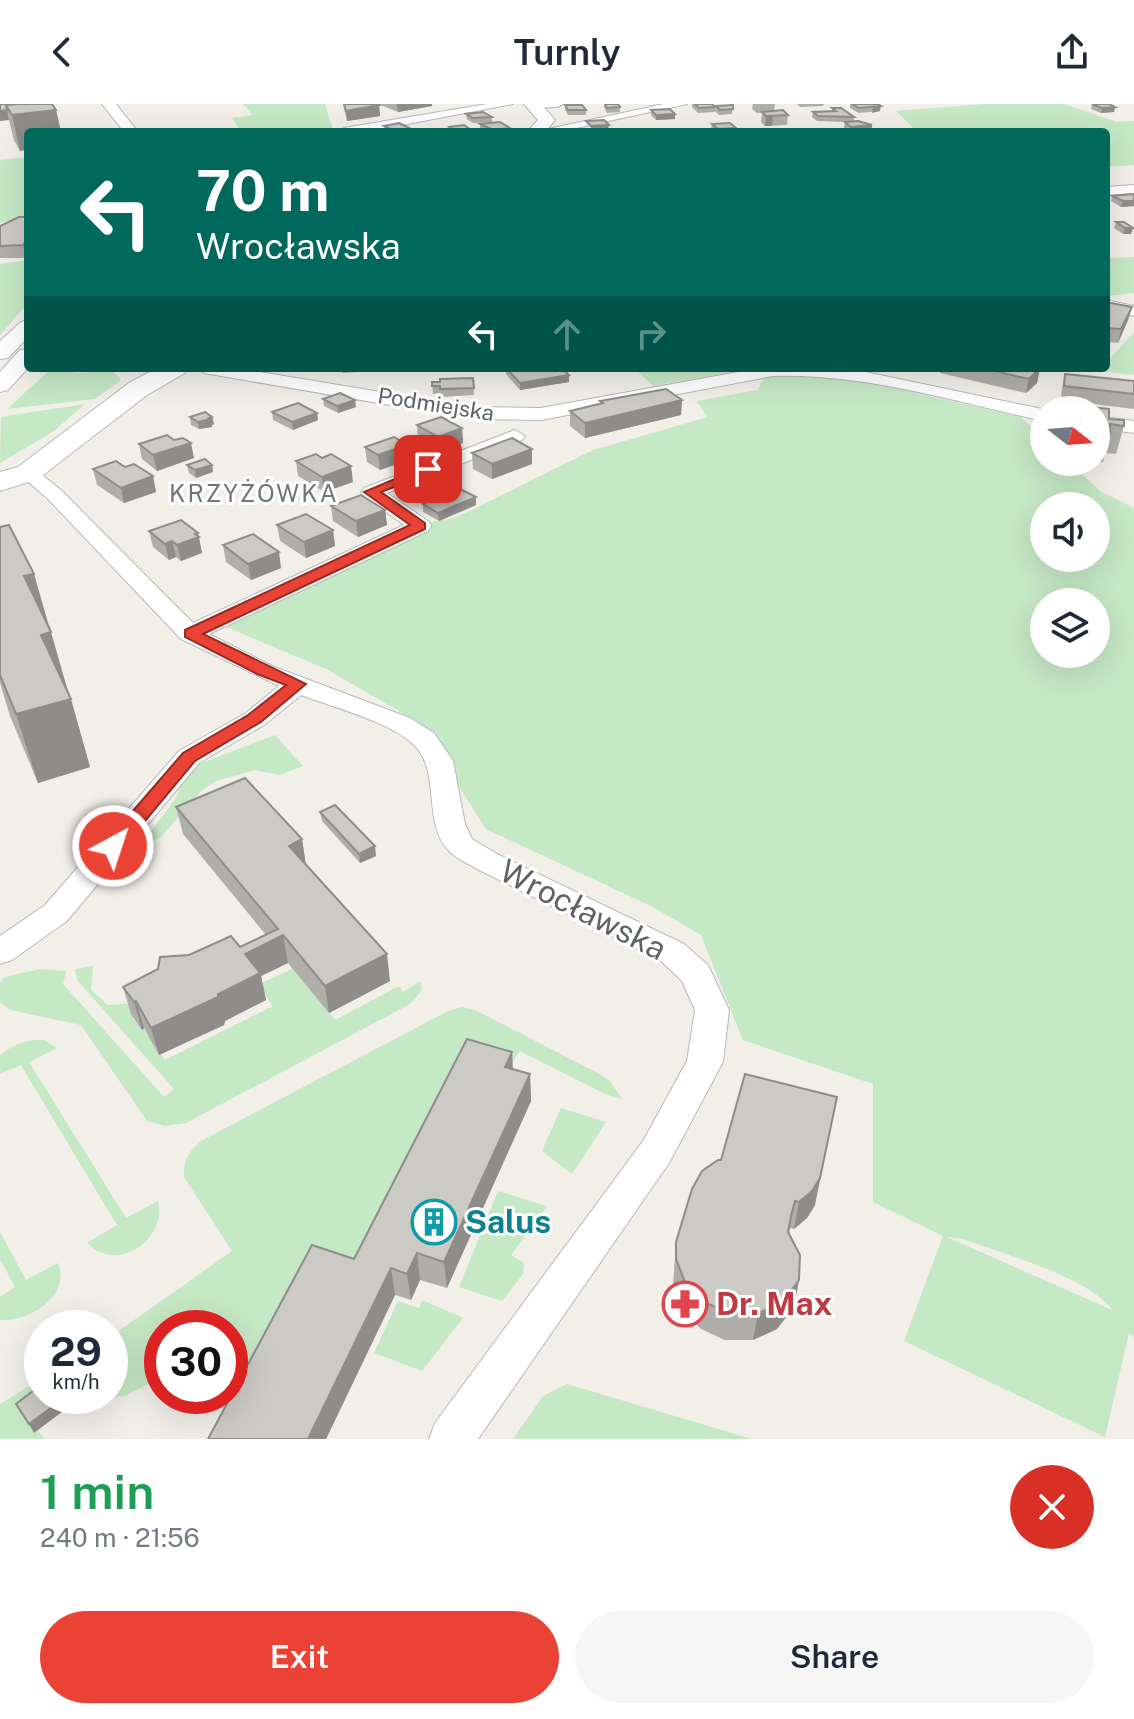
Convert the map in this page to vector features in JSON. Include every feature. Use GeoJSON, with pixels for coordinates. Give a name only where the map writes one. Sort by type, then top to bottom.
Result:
{"type":"FeatureCollection","features":[{"type":"Feature","properties":{"kind":"main road"},"geometry":{"type":"LineString","coordinates":[[532,104],[547,120],[541,128]]}},
{"type":"Feature","properties":{"kind":"main road"},"geometry":{"type":"LineString","coordinates":[[0,482],[138,389],[169,372]]}},
{"type":"Feature","properties":{"kind":"street"},"geometry":{"type":"LineString","coordinates":[[109,104],[128,128]]}},
{"type":"Feature","properties":{"kind":"street"},"geometry":{"type":"LineString","coordinates":[[367,128],[507,104]]}},
{"type":"Feature","properties":{"kind":"street"},"geometry":{"type":"LineString","coordinates":[[532,104],[557,104]]}},
{"type":"Feature","properties":{"kind":"street"},"geometry":{"type":"LineString","coordinates":[[558,128],[681,104]]}},
{"type":"Feature","properties":{"kind":"street"},"geometry":{"type":"LineString","coordinates":[[1110,191],[1134,189]]}},
{"type":"Feature","properties":{"kind":"street"},"geometry":{"type":"LineString","coordinates":[[1110,306],[1134,311]]}},
{"type":"Feature","properties":{"kind":"street"},"geometry":{"type":"LineString","coordinates":[[0,353],[24,330]]}},
{"type":"Feature","properties":{"kind":"street"},"geometry":{"type":"LineString","coordinates":[[0,385],[24,359]]}},
{"type":"Feature","properties":{"kind":"street","name":"Podmiejska"},"geometry":{"type":"LineString","coordinates":[[228,372],[471,413],[507,415],[541,414],[768,372]]}},
{"type":"Feature","properties":{"kind":"street","name":"Podmiejska"},"geometry":{"type":"LineString","coordinates":[[833,372],[1030,412]]}},
{"type":"Feature","properties":{"kind":"street"},"geometry":{"type":"LineString","coordinates":[[1110,424],[1134,427]]}},
{"type":"Feature","properties":{"kind":"street"},"geometry":{"type":"LineString","coordinates":[[190,634],[420,526],[371,492],[515,436]]}},
{"type":"Feature","properties":{"kind":"street","name":"Wrocławska"},"geometry":{"type":"LineString","coordinates":[[14,472],[55,495],[190,634],[263,671],[401,724],[424,739],[439,761],[450,824],[460,845],[486,861],[672,952],[696,974],[712,1010],[705,1062],[656,1152],[451,1439]]}},
{"type":"Feature","properties":{"kind":"street"},"geometry":{"type":"LineString","coordinates":[[0,952],[56,913],[189,757],[255,719],[298,684]]}},
{"type":"Feature","properties":{"kind":"green space"},"geometry":{"type":"Polygon","coordinates":[[[243,104],[325,104],[332,128],[239,128],[232,118],[253,115],[243,104]]]}},
{"type":"Feature","properties":{"kind":"green space"},"geometry":{"type":"Polygon","coordinates":[[[984,104],[1064,104],[1117,122],[1134,121],[1134,165],[1110,167],[1110,128],[913,128],[896,111],[984,104]]]}},
{"type":"Feature","properties":{"kind":"green space"},"geometry":{"type":"Polygon","coordinates":[[[24,157],[24,218],[0,223],[0,160],[24,157]]]}},
{"type":"Feature","properties":{"kind":"green space"},"geometry":{"type":"Polygon","coordinates":[[[1134,257],[1134,293],[1110,296],[1110,258],[1134,257]]]}},
{"type":"Feature","properties":{"kind":"green space"},"geometry":{"type":"Polygon","coordinates":[[[24,261],[24,308],[0,335],[0,264],[24,261]]]}},
{"type":"Feature","properties":{"kind":"green space"},"geometry":{"type":"Polygon","coordinates":[[[1134,332],[1134,375],[1108,372],[1110,359],[1134,332]]]}},
{"type":"Feature","properties":{"kind":"green space"},"geometry":{"type":"Polygon","coordinates":[[[48,372],[114,372],[121,380],[95,399],[7,409],[48,372]]]}},
{"type":"Feature","properties":{"kind":"green space"},"geometry":{"type":"Polygon","coordinates":[[[638,372],[732,372],[653,386],[638,372]]]}},
{"type":"Feature","properties":{"kind":"green space"},"geometry":{"type":"Polygon","coordinates":[[[806,374],[872,383],[1021,417],[1030,426],[1030,476],[1084,476],[1102,492],[1030,492],[1030,572],[1110,572],[1110,496],[1134,508],[1134,1338],[1129,1333],[1105,1437],[904,1341],[943,1236],[873,1202],[873,1084],[743,1040],[701,935],[653,907],[486,829],[418,722],[326,669],[224,626],[430,522],[455,518],[593,450],[708,417],[696,401],[758,390],[764,378],[806,374]],[[947,1237],[1112,1310],[1101,1298],[1066,1277],[963,1239],[947,1237]]]}},
{"type":"Feature","properties":{"kind":"green space"},"geometry":{"type":"Polygon","coordinates":[[[85,404],[54,431],[0,463],[1,417],[85,404]]]}},
{"type":"Feature","properties":{"kind":"green space"},"geometry":{"type":"Polygon","coordinates":[[[275,735],[303,766],[280,775],[255,770],[216,781],[202,790],[161,837],[153,841],[147,837],[176,798],[184,778],[194,766],[275,735]]]}},
{"type":"Feature","properties":{"kind":"green space"},"geometry":{"type":"Polygon","coordinates":[[[93,966],[91,990],[108,1005],[172,1000],[137,1018],[165,1060],[273,1006],[258,985],[294,968],[335,1020],[399,986],[403,992],[421,981],[422,990],[410,1004],[186,1123],[165,1126],[147,1121],[81,1025],[10,1010],[0,1002],[0,983],[4,977],[40,969],[66,971],[63,984],[164,1097],[174,1089],[77,980],[75,969],[93,966]]]}},
{"type":"Feature","properties":{"kind":"green space"},"geometry":{"type":"Polygon","coordinates":[[[462,1007],[475,1010],[598,1073],[610,1081],[622,1099],[605,1094],[520,1051],[366,1291],[256,1372],[248,1368],[248,1310],[148,1310],[232,1251],[184,1177],[186,1161],[201,1141],[448,1011],[462,1007]]]}},
{"type":"Feature","properties":{"kind":"green space"},"geometry":{"type":"Polygon","coordinates":[[[44,1040],[57,1048],[29,1062],[126,1218],[158,1201],[159,1216],[155,1229],[137,1249],[125,1254],[99,1252],[87,1243],[117,1225],[21,1065],[0,1074],[0,1055],[20,1043],[44,1040]]]}},
{"type":"Feature","properties":{"kind":"green space"},"geometry":{"type":"Polygon","coordinates":[[[561,1108],[606,1122],[572,1174],[542,1151],[561,1108]]]}},
{"type":"Feature","properties":{"kind":"green space"},"geometry":{"type":"Polygon","coordinates":[[[498,1191],[547,1206],[511,1255],[524,1263],[523,1274],[502,1301],[459,1287],[498,1191]]]}},
{"type":"Feature","properties":{"kind":"green space"},"geometry":{"type":"Polygon","coordinates":[[[0,1232],[26,1280],[58,1263],[60,1275],[53,1297],[38,1310],[24,1310],[24,1317],[0,1320],[0,1297],[15,1287],[0,1259],[0,1232]]]}},
{"type":"Feature","properties":{"kind":"green space"},"geometry":{"type":"Polygon","coordinates":[[[422,1300],[463,1318],[422,1371],[374,1353],[398,1301],[419,1308],[422,1300]]]}},
{"type":"Feature","properties":{"kind":"green space"},"geometry":{"type":"Polygon","coordinates":[[[144,1313],[144,1386],[128,1394],[128,1324],[144,1313]]]}},
{"type":"Feature","properties":{"kind":"green space"},"geometry":{"type":"Polygon","coordinates":[[[567,1384],[752,1439],[513,1439],[543,1396],[567,1384]]]}},
{"type":"Feature","properties":{"kind":"green space"},"geometry":{"type":"Polygon","coordinates":[[[24,1389],[24,1414],[33,1414],[30,1419],[44,1439],[0,1439],[0,1404],[24,1389]]]}},
{"type":"Feature","properties":{"kind":"building"},"geometry":{"type":"Polygon","coordinates":[[[0,104],[18,104],[6,105],[7,110],[0,111],[0,104]]]}},
{"type":"Feature","properties":{"kind":"building"},"geometry":{"type":"Polygon","coordinates":[[[52,104],[56,110],[12,115],[6,105],[52,104]]]}},
{"type":"Feature","properties":{"kind":"building"},"geometry":{"type":"Polygon","coordinates":[[[344,104],[377,104],[379,105],[346,111],[344,104]]]}},
{"type":"Feature","properties":{"kind":"building"},"geometry":{"type":"Polygon","coordinates":[[[605,104],[618,104],[620,107],[607,108],[605,104]]]}},
{"type":"Feature","properties":{"kind":"building"},"geometry":{"type":"Polygon","coordinates":[[[695,104],[712,104],[715,107],[699,108],[695,104]]]}},
{"type":"Feature","properties":{"kind":"building"},"geometry":{"type":"Polygon","coordinates":[[[852,104],[878,104],[881,106],[859,108],[852,104]]]}},
{"type":"Feature","properties":{"kind":"building"},"geometry":{"type":"Polygon","coordinates":[[[1092,104],[1109,104],[1115,107],[1102,108],[1092,104]]]}},
{"type":"Feature","properties":{"kind":"building"},"geometry":{"type":"Polygon","coordinates":[[[565,105],[582,105],[586,110],[568,110],[565,105]]]}},
{"type":"Feature","properties":{"kind":"building"},"geometry":{"type":"Polygon","coordinates":[[[733,105],[733,109],[720,110],[716,106],[733,105]]]}},
{"type":"Feature","properties":{"kind":"building"},"geometry":{"type":"Polygon","coordinates":[[[832,108],[841,108],[854,117],[818,116],[813,112],[836,111],[832,108]]]}},
{"type":"Feature","properties":{"kind":"building"},"geometry":{"type":"Polygon","coordinates":[[[670,109],[675,114],[656,115],[651,110],[670,109]]]}},
{"type":"Feature","properties":{"kind":"building"},"geometry":{"type":"Polygon","coordinates":[[[783,110],[788,115],[766,116],[762,112],[783,110]]]}},
{"type":"Feature","properties":{"kind":"building"},"geometry":{"type":"Polygon","coordinates":[[[483,112],[492,117],[473,118],[466,114],[483,112]]]}},
{"type":"Feature","properties":{"kind":"building"},"geometry":{"type":"Polygon","coordinates":[[[604,120],[609,125],[591,126],[586,121],[604,120]]]}},
{"type":"Feature","properties":{"kind":"building"},"geometry":{"type":"Polygon","coordinates":[[[858,121],[872,125],[851,127],[845,122],[858,121]]]}},
{"type":"Feature","properties":{"kind":"building"},"geometry":{"type":"Polygon","coordinates":[[[500,122],[510,128],[489,128],[480,124],[500,122]]]}},
{"type":"Feature","properties":{"kind":"building"},"geometry":{"type":"Polygon","coordinates":[[[399,123],[409,128],[388,128],[384,126],[399,123]]]}},
{"type":"Feature","properties":{"kind":"building"},"geometry":{"type":"Polygon","coordinates":[[[730,123],[736,128],[717,128],[712,124],[730,123]]]}},
{"type":"Feature","properties":{"kind":"building"},"geometry":{"type":"Polygon","coordinates":[[[1134,194],[1134,201],[1123,201],[1112,196],[1134,194]]]}},
{"type":"Feature","properties":{"kind":"building"},"geometry":{"type":"Polygon","coordinates":[[[24,217],[23,245],[0,246],[0,226],[24,217]]]}},
{"type":"Feature","properties":{"kind":"building"},"geometry":{"type":"Polygon","coordinates":[[[1116,222],[1124,222],[1133,228],[1125,228],[1116,222]]]}},
{"type":"Feature","properties":{"kind":"building"},"geometry":{"type":"Polygon","coordinates":[[[1110,303],[1132,307],[1121,329],[1110,328],[1110,303]]]}},
{"type":"Feature","properties":{"kind":"building"},"geometry":{"type":"Polygon","coordinates":[[[510,372],[566,372],[569,375],[520,383],[510,372]]]}},
{"type":"Feature","properties":{"kind":"building"},"geometry":{"type":"Polygon","coordinates":[[[999,372],[1036,372],[1029,379],[999,372]]]}},
{"type":"Feature","properties":{"kind":"building"},"geometry":{"type":"Polygon","coordinates":[[[1065,374],[1134,381],[1134,394],[1064,386],[1065,374]]]}},
{"type":"Feature","properties":{"kind":"building"},"geometry":{"type":"Polygon","coordinates":[[[473,378],[474,388],[440,389],[440,386],[432,386],[432,382],[440,382],[440,379],[473,378]]]}},
{"type":"Feature","properties":{"kind":"building"},"geometry":{"type":"Polygon","coordinates":[[[666,389],[682,400],[585,423],[570,411],[603,403],[600,401],[666,389]]]}},
{"type":"Feature","properties":{"kind":"building"},"geometry":{"type":"Polygon","coordinates":[[[340,393],[355,400],[337,406],[323,399],[340,393]]]}},
{"type":"Feature","properties":{"kind":"building"},"geometry":{"type":"Polygon","coordinates":[[[298,403],[317,413],[292,422],[272,412],[298,403]]]}},
{"type":"Feature","properties":{"kind":"building"},"geometry":{"type":"Polygon","coordinates":[[[205,412],[211,419],[198,422],[190,417],[205,412]]]}},
{"type":"Feature","properties":{"kind":"building"},"geometry":{"type":"Polygon","coordinates":[[[441,417],[462,428],[438,437],[417,425],[441,417]]]}},
{"type":"Feature","properties":{"kind":"building"},"geometry":{"type":"Polygon","coordinates":[[[1110,419],[1124,420],[1124,426],[1110,424],[1110,419]]]}},
{"type":"Feature","properties":{"kind":"building"},"geometry":{"type":"Polygon","coordinates":[[[167,435],[174,440],[183,438],[191,443],[153,455],[139,444],[167,435]]]}},
{"type":"Feature","properties":{"kind":"building"},"geometry":{"type":"Polygon","coordinates":[[[394,437],[407,445],[378,455],[365,447],[394,437]]]}},
{"type":"Feature","properties":{"kind":"building"},"geometry":{"type":"Polygon","coordinates":[[[512,438],[532,449],[492,464],[472,453],[512,438]]]}},
{"type":"Feature","properties":{"kind":"building"},"geometry":{"type":"Polygon","coordinates":[[[316,454],[322,458],[331,454],[351,466],[322,477],[296,461],[316,454]]]}},
{"type":"Feature","properties":{"kind":"building"},"geometry":{"type":"Polygon","coordinates":[[[205,459],[212,465],[195,470],[187,465],[205,459]]]}},
{"type":"Feature","properties":{"kind":"building"},"geometry":{"type":"Polygon","coordinates":[[[116,461],[125,467],[134,464],[153,476],[121,488],[93,469],[116,461]]]}},
{"type":"Feature","properties":{"kind":"building"},"geometry":{"type":"Polygon","coordinates":[[[441,469],[456,477],[419,492],[404,483],[441,469]]]}},
{"type":"Feature","properties":{"kind":"building"},"geometry":{"type":"Polygon","coordinates":[[[460,489],[476,497],[438,513],[423,504],[460,489]]]}},
{"type":"Feature","properties":{"kind":"building"},"geometry":{"type":"Polygon","coordinates":[[[361,495],[385,510],[356,521],[331,506],[361,495]]]}},
{"type":"Feature","properties":{"kind":"building"},"geometry":{"type":"Polygon","coordinates":[[[306,514],[333,530],[304,542],[277,525],[306,514]]]}},
{"type":"Feature","properties":{"kind":"building"},"geometry":{"type":"Polygon","coordinates":[[[181,520],[199,537],[177,545],[172,541],[165,544],[149,531],[181,520]]]}},
{"type":"Feature","properties":{"kind":"building"},"geometry":{"type":"Polygon","coordinates":[[[9,525],[34,574],[24,576],[51,632],[41,635],[71,699],[16,714],[0,675],[0,527],[9,525]]]}},
{"type":"Feature","properties":{"kind":"building"},"geometry":{"type":"Polygon","coordinates":[[[253,534],[279,552],[248,564],[223,545],[253,534]]]}},
{"type":"Feature","properties":{"kind":"building"},"geometry":{"type":"Polygon","coordinates":[[[245,778],[302,839],[289,846],[387,954],[325,986],[283,935],[245,954],[260,973],[218,994],[218,997],[151,1028],[136,1001],[123,987],[158,969],[160,957],[189,955],[231,936],[240,947],[278,929],[176,807],[245,778]]]}},
{"type":"Feature","properties":{"kind":"building"},"geometry":{"type":"Polygon","coordinates":[[[335,805],[375,846],[359,854],[320,812],[335,805]]]}},
{"type":"Feature","properties":{"kind":"building"},"geometry":{"type":"Polygon","coordinates":[[[467,1039],[512,1052],[505,1067],[530,1074],[444,1262],[417,1253],[407,1274],[391,1268],[308,1439],[208,1439],[221,1414],[248,1414],[248,1364],[312,1245],[354,1259],[467,1039]]]}},
{"type":"Feature","properties":{"kind":"building"},"geometry":{"type":"Polygon","coordinates":[[[745,1074],[837,1097],[820,1178],[812,1191],[799,1202],[795,1201],[791,1216],[788,1232],[800,1255],[799,1280],[782,1303],[758,1313],[729,1313],[704,1302],[687,1287],[676,1259],[676,1242],[692,1189],[702,1171],[721,1160],[745,1074]]]}},
{"type":"Feature","properties":{"kind":"building"},"geometry":{"type":"Polygon","coordinates":[[[24,1398],[24,1414],[43,1414],[29,1424],[16,1404],[24,1398]]]}},
{"type":"Feature","properties":{"kind":"place","name":"Salus"},"geometry":{"type":"Point","coordinates":[434,1222]}},
{"type":"Feature","properties":{"kind":"place","name":"Dr. Max"},"geometry":{"type":"Point","coordinates":[685,1304]}},
{"type":"Feature","properties":{"kind":"district","name":"KRZYŻÓWKA"},"geometry":{"type":"Point","coordinates":[254,494]}},
{"type":"Feature","properties":{"kind":"route"},"geometry":{"type":"LineString","coordinates":[[113,846],[189,757],[255,719],[298,684],[263,671],[190,634],[420,526],[371,492],[428,469]]}}]}
